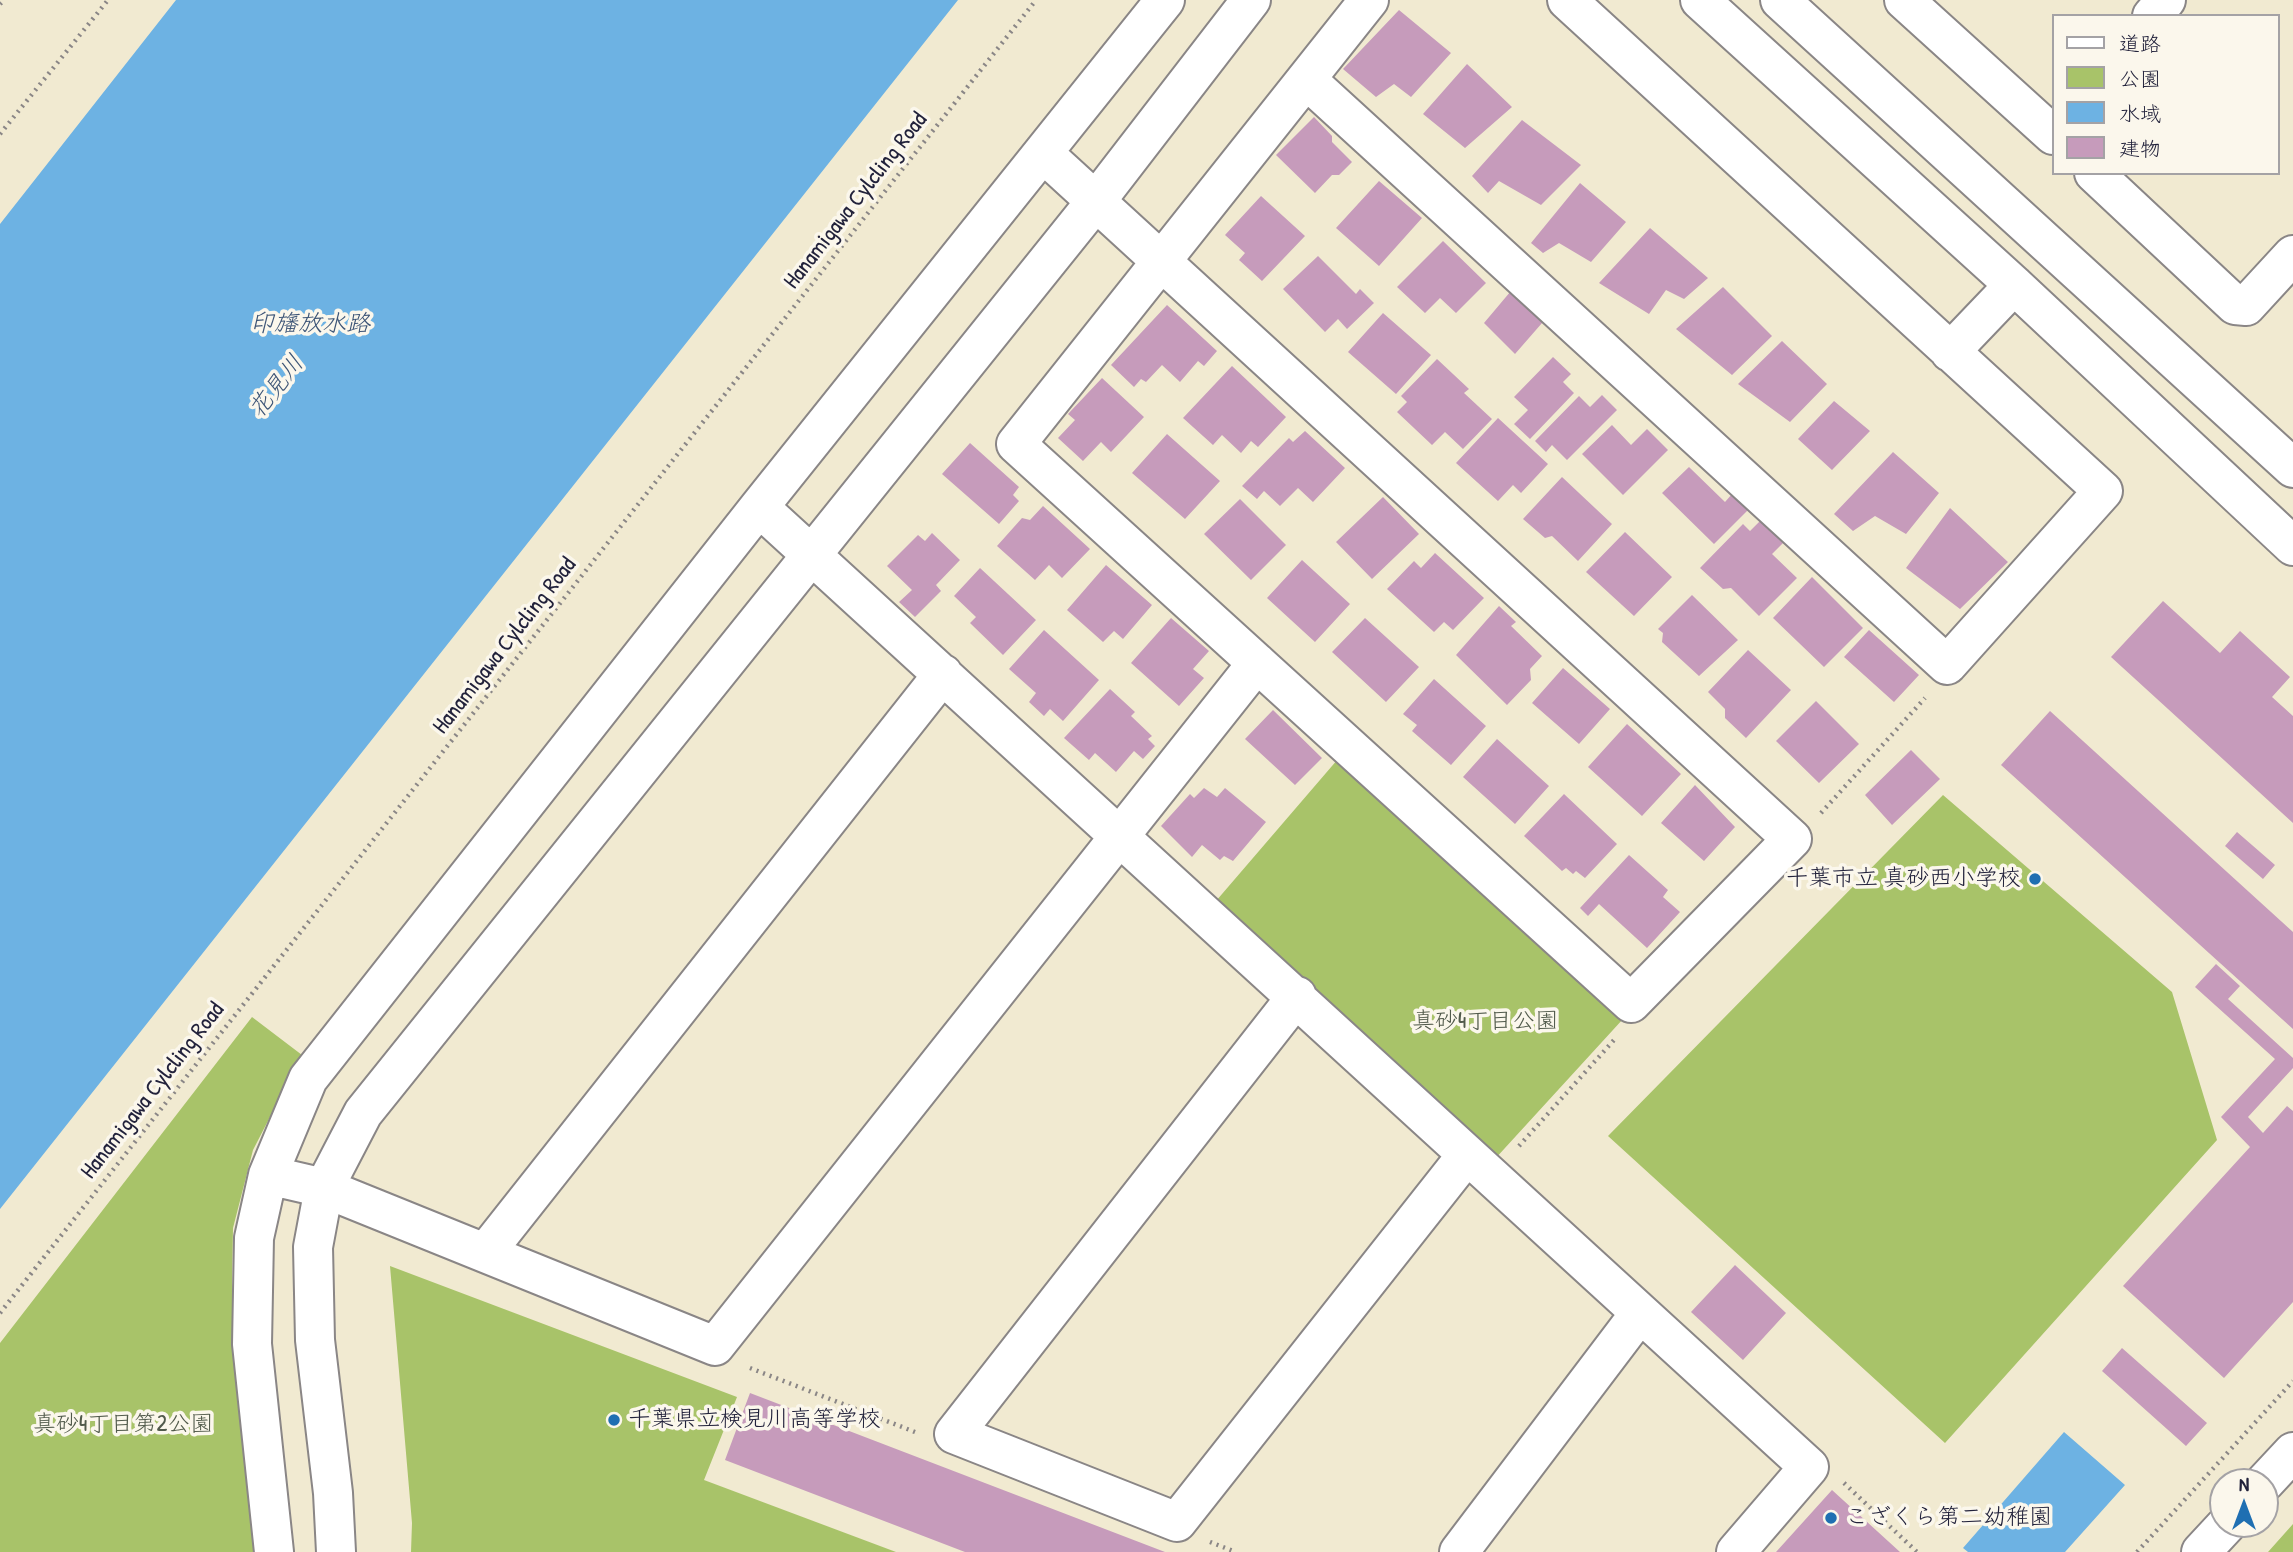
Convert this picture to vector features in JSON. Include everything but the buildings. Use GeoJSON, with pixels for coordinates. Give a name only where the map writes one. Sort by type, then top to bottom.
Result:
{"type":"FeatureCollection","features":[{"type":"Feature","properties":{"kind":"street"},"geometry":{"type":"LineString","coordinates":[[274,1552],[252,1344],[254,1238],[268,1175],[308,1079],[1165,0]]}},
{"type":"Feature","properties":{"kind":"street"},"geometry":{"type":"LineString","coordinates":[[336,1552],[333,1493],[315,1340],[313,1247],[324,1188],[363,1113],[1096,201],[1251,0]]}},
{"type":"Feature","properties":{"kind":"street"},"geometry":{"type":"LineString","coordinates":[[1043,153],[1163,261],[1792,839],[1631,1003],[1016,444],[1163,261],[1307,80],[1369,0]]}},
{"type":"Feature","properties":{"kind":"street"},"geometry":{"type":"LineString","coordinates":[[1307,80],[1947,665],[2103,491],[1567,0]]}},
{"type":"Feature","properties":{"kind":"street"},"geometry":{"type":"LineString","coordinates":[[1700,0],[2288,532]]}},
{"type":"Feature","properties":{"kind":"street"},"geometry":{"type":"LineString","coordinates":[[1780,0],[2293,468]]}},
{"type":"Feature","properties":{"kind":"street"},"geometry":{"type":"LineString","coordinates":[[1904,0],[2052,131]]}},
{"type":"Feature","properties":{"kind":"street"},"geometry":{"type":"LineString","coordinates":[[2154,14],[2166,0]]}},
{"type":"Feature","properties":{"kind":"street"},"geometry":{"type":"LineString","coordinates":[[2096,175],[2235,305],[2246,306],[2293,255]]}},
{"type":"Feature","properties":{"kind":"street"},"geometry":{"type":"LineString","coordinates":[[1950,352],[2014,285]]}},
{"type":"Feature","properties":{"kind":"street"},"geometry":{"type":"LineString","coordinates":[[759,508],[1297,996],[1478,1167],[1809,1466],[1736,1552]]}},
{"type":"Feature","properties":{"kind":"street"},"geometry":{"type":"LineString","coordinates":[[268,1175],[324,1188],[716,1346],[1118,835],[1257,663]]}},
{"type":"Feature","properties":{"kind":"street"},"geometry":{"type":"LineString","coordinates":[[486,1252],[943,674]]}},
{"type":"Feature","properties":{"kind":"street"},"geometry":{"type":"LineString","coordinates":[[1297,996],[954,1434],[1177,1522],[1478,1167]]}},
{"type":"Feature","properties":{"kind":"street"},"geometry":{"type":"LineString","coordinates":[[1459,1552],[1640,1313]]}},
{"type":"Feature","properties":{"kind":"street"},"geometry":{"type":"LineString","coordinates":[[2278,1468],[2293,1451]]}},
{"type":"Feature","properties":{"kind":"street"},"geometry":{"type":"LineString","coordinates":[[2201,1552],[2214,1538]]}},
{"type":"Feature","properties":{"kind":"path"},"geometry":{"type":"LineString","coordinates":[[0,4],[4,0]]}},
{"type":"Feature","properties":{"kind":"path"},"geometry":{"type":"LineString","coordinates":[[0,134],[108,0]]}},
{"type":"Feature","properties":{"kind":"path","name":"Hanamigawa Cylcling Road"},"geometry":{"type":"LineString","coordinates":[[0,1313],[1036,0]]}},
{"type":"Feature","properties":{"kind":"path"},"geometry":{"type":"LineString","coordinates":[[1792,839],[1814,820],[1937,684],[1947,665]]}},
{"type":"Feature","properties":{"kind":"path"},"geometry":{"type":"LineString","coordinates":[[1478,1167],[1626,1027],[1631,1003]]}},
{"type":"Feature","properties":{"kind":"path"},"geometry":{"type":"LineString","coordinates":[[716,1346],[737,1363],[921,1434],[954,1434]]}},
{"type":"Feature","properties":{"kind":"path"},"geometry":{"type":"LineString","coordinates":[[2137,1552],[2293,1381]]}},
{"type":"Feature","properties":{"kind":"path"},"geometry":{"type":"LineString","coordinates":[[1809,1466],[1837,1476],[1917,1552]]}},
{"type":"Feature","properties":{"kind":"green space","name":"真砂4丁目公園"},"geometry":{"type":"Polygon","coordinates":[[[1338,759],[1623,1019],[1494,1160],[1216,901],[1338,759]]]}},
{"type":"Feature","properties":{"kind":"green space"},"geometry":{"type":"Polygon","coordinates":[[[1943,795],[2172,992],[2217,1140],[1945,1443],[1608,1136],[1943,795]]]}},
{"type":"Feature","properties":{"kind":"green space","name":"真砂4丁目第2公園"},"geometry":{"type":"Polygon","coordinates":[[[252,1017],[302,1055],[253,1150],[233,1228],[232,1283],[256,1515],[256,1552],[0,1552],[0,1343],[252,1017]]]}},
{"type":"Feature","properties":{"kind":"green space"},"geometry":{"type":"Polygon","coordinates":[[[390,1266],[737,1397],[704,1480],[896,1552],[411,1552],[412,1523],[390,1266]]]}},
{"type":"Feature","properties":{"kind":"green space"},"geometry":{"type":"Polygon","coordinates":[[[2293,1524],[2293,1552],[2268,1552],[2293,1524]]]}},
{"type":"Feature","properties":{"kind":"water","name":"印旛放水路"},"geometry":{"type":"Polygon","coordinates":[[[176,0],[958,0],[0,1209],[0,224],[176,0]]]}},
{"type":"Feature","properties":{"kind":"water"},"geometry":{"type":"Polygon","coordinates":[[[2064,1432],[2125,1485],[2065,1552],[1968,1552],[1963,1548],[2064,1432]]]}},
{"type":"Feature","properties":{"kind":"place","name":"千葉市立 真砂西小学校"},"geometry":{"type":"Point","coordinates":[2035,879]}},
{"type":"Feature","properties":{"kind":"place","name":"千葉県立検見川高等学校"},"geometry":{"type":"Point","coordinates":[614,1420]}},
{"type":"Feature","properties":{"kind":"place","name":"こざくら第二幼稚園"},"geometry":{"type":"Point","coordinates":[1831,1518]}},
{"type":"Feature","properties":{"kind":"water label","name":"花見川"},"geometry":{"type":"Point","coordinates":[277,387]}}]}
